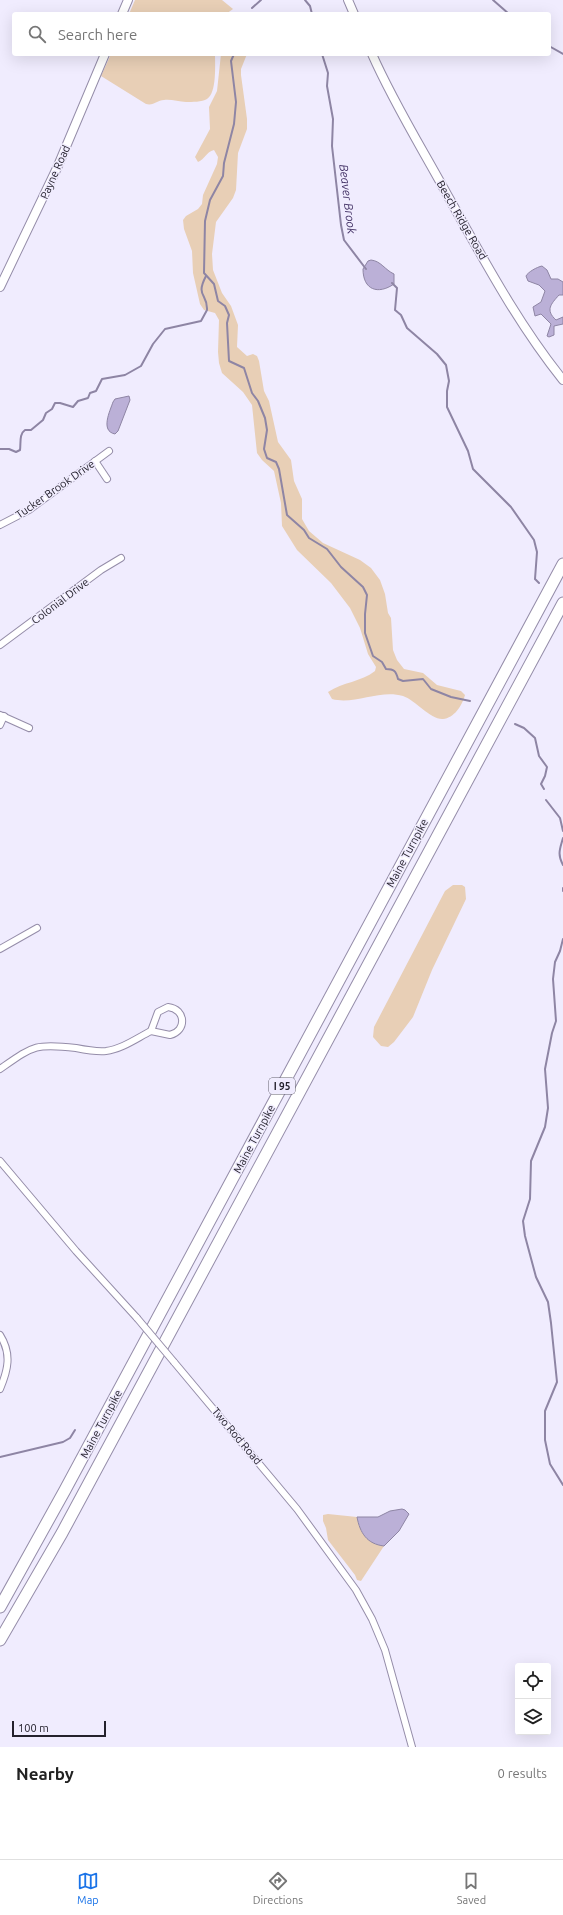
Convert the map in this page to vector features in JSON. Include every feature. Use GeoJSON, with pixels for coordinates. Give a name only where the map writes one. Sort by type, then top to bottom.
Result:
{"type":"FeatureCollection","features":[{"type":"Feature","properties":{"kind":"highway","name":"Maine Turnpike"},"geometry":{"type":"LineString","coordinates":[[0,1607],[62,1497],[563,564]]}},
{"type":"Feature","properties":{"kind":"highway","name":"Maine Turnpike"},"geometry":{"type":"LineString","coordinates":[[0,1640],[62,1533],[563,603]]}},
{"type":"Feature","properties":{"kind":"street"},"geometry":{"type":"LineString","coordinates":[[123,12],[128,0]]}},
{"type":"Feature","properties":{"kind":"street"},"geometry":{"type":"LineString","coordinates":[[348,0],[353,12]]}},
{"type":"Feature","properties":{"kind":"street","name":"Payne Road"},"geometry":{"type":"LineString","coordinates":[[0,287],[57,168],[104,56]]}},
{"type":"Feature","properties":{"kind":"street","name":"Beech Ridge Road"},"geometry":{"type":"LineString","coordinates":[[373,56],[398,108],[488,265],[526,328],[563,380]]}},
{"type":"Feature","properties":{"kind":"street","name":"Tucker Brook Drive"},"geometry":{"type":"LineString","coordinates":[[0,524],[29,510],[108,451]]}},
{"type":"Feature","properties":{"kind":"street"},"geometry":{"type":"LineString","coordinates":[[95,461],[107,478]]}},
{"type":"Feature","properties":{"kind":"street","name":"Colonial Drive"},"geometry":{"type":"LineString","coordinates":[[0,646],[101,570],[121,558]]}},
{"type":"Feature","properties":{"kind":"street"},"geometry":{"type":"LineString","coordinates":[[0,725],[2,716],[29,728]]}},
{"type":"Feature","properties":{"kind":"street"},"geometry":{"type":"LineString","coordinates":[[0,949],[37,928]]}},
{"type":"Feature","properties":{"kind":"street"},"geometry":{"type":"LineString","coordinates":[[0,1069],[19,1056],[38,1046],[48,1045],[108,1051],[122,1046],[151,1031],[168,1035],[177,1032],[182,1025],[180,1013],[170,1007],[161,1009],[156,1014],[151,1031]]}},
{"type":"Feature","properties":{"kind":"street","name":"Two Rod Road"},"geometry":{"type":"LineString","coordinates":[[0,1161],[76,1251],[137,1318],[297,1509],[356,1590],[372,1619],[385,1650],[412,1747]]}},
{"type":"Feature","properties":{"kind":"street"},"geometry":{"type":"LineString","coordinates":[[0,1335],[6,1347],[8,1363],[7,1373],[0,1390]]}},
{"type":"Feature","properties":{"kind":"shaded area"},"geometry":{"type":"Polygon","coordinates":[[[135,0],[222,0],[233,9],[229,12],[130,12],[135,0]]]}},
{"type":"Feature","properties":{"kind":"shaded area"},"geometry":{"type":"Polygon","coordinates":[[[110,56],[215,56],[215,78],[212,91],[207,99],[197,102],[162,100],[151,104],[146,104],[101,76],[110,56]]]}},
{"type":"Feature","properties":{"kind":"shaded area"},"geometry":{"type":"Polygon","coordinates":[[[221,56],[246,56],[241,69],[241,75],[247,129],[238,153],[236,190],[233,198],[216,222],[212,254],[213,270],[222,293],[231,306],[238,325],[237,347],[247,356],[253,354],[257,356],[259,361],[264,391],[269,401],[278,442],[291,460],[294,481],[302,499],[302,519],[309,531],[323,543],[360,560],[371,568],[380,580],[385,594],[388,613],[391,618],[393,650],[397,660],[404,669],[423,673],[437,685],[461,691],[465,695],[457,711],[447,718],[443,719],[433,716],[408,698],[394,694],[341,700],[332,699],[328,692],[370,675],[375,671],[376,667],[368,654],[360,628],[350,608],[331,583],[297,550],[282,526],[281,503],[274,471],[257,453],[252,405],[243,392],[222,373],[218,352],[219,320],[215,313],[204,310],[200,304],[193,273],[192,251],[184,229],[183,220],[186,216],[198,209],[202,204],[203,195],[217,164],[218,157],[214,150],[209,152],[198,162],[195,157],[210,129],[209,107],[217,91],[221,56]]]}},
{"type":"Feature","properties":{"kind":"shaded area"},"geometry":{"type":"Polygon","coordinates":[[[371,260],[378,262],[394,274],[394,284],[377,290],[369,286],[366,282],[363,269],[368,261],[371,260]]]}},
{"type":"Feature","properties":{"kind":"shaded area"},"geometry":{"type":"Polygon","coordinates":[[[542,266],[547,270],[551,279],[558,279],[563,282],[563,295],[559,295],[556,298],[550,307],[550,310],[556,320],[563,317],[563,324],[554,326],[554,335],[549,337],[547,336],[551,324],[541,314],[535,316],[533,307],[541,302],[545,291],[539,285],[528,281],[526,276],[533,270],[542,266]]]}},
{"type":"Feature","properties":{"kind":"shaded area"},"geometry":{"type":"Polygon","coordinates":[[[129,396],[130,400],[118,431],[115,434],[110,432],[107,425],[107,420],[113,402],[115,399],[129,396]]]}},
{"type":"Feature","properties":{"kind":"shaded area"},"geometry":{"type":"Polygon","coordinates":[[[453,885],[462,885],[465,887],[466,899],[432,970],[413,1017],[394,1042],[388,1047],[381,1046],[373,1037],[374,1027],[445,891],[453,885]]]}},
{"type":"Feature","properties":{"kind":"shaded area"},"geometry":{"type":"Polygon","coordinates":[[[402,1509],[409,1514],[399,1531],[384,1546],[373,1543],[362,1533],[357,1517],[378,1517],[390,1511],[402,1509]]]}},
{"type":"Feature","properties":{"kind":"shaded area"},"geometry":{"type":"Polygon","coordinates":[[[328,1514],[357,1517],[360,1528],[365,1536],[373,1543],[384,1546],[361,1581],[357,1580],[355,1575],[328,1540],[323,1515],[328,1514]]]}},
{"type":"Feature","properties":{"kind":"waterway"},"geometry":{"type":"LineString","coordinates":[[252,8],[261,0]]}},
{"type":"Feature","properties":{"kind":"waterway","name":"Beaver Brook"},"geometry":{"type":"LineString","coordinates":[[305,0],[310,6],[312,12]]}},
{"type":"Feature","properties":{"kind":"waterway"},"geometry":{"type":"LineString","coordinates":[[493,0],[507,12]]}},
{"type":"Feature","properties":{"kind":"waterway"},"geometry":{"type":"LineString","coordinates":[[551,47],[563,54]]}},
{"type":"Feature","properties":{"kind":"waterway"},"geometry":{"type":"LineString","coordinates":[[233,56],[231,61],[236,102],[234,124],[224,163],[223,176],[210,200],[205,221],[204,273],[214,284],[218,301],[225,306],[229,315],[227,323],[229,361],[244,368],[252,393],[258,401],[265,418],[267,430],[264,449],[267,458],[276,462],[279,469],[287,515],[304,530],[309,538],[327,549],[341,567],[363,587],[367,595],[365,633],[373,656],[382,662],[386,669],[391,669],[394,671],[398,679],[403,681],[423,679],[431,689],[451,697],[470,701]]}},
{"type":"Feature","properties":{"kind":"waterway","name":"Beaver Brook"},"geometry":{"type":"LineString","coordinates":[[323,56],[328,73],[327,86],[333,119],[332,146],[344,240],[366,269]]}},
{"type":"Feature","properties":{"kind":"waterway"},"geometry":{"type":"LineString","coordinates":[[0,449],[9,449],[16,452],[20,450],[21,436],[23,432],[25,430],[31,430],[43,420],[46,413],[52,409],[55,403],[73,407],[78,401],[88,398],[90,393],[96,391],[102,379],[125,375],[141,366],[153,344],[165,329],[201,321],[207,310],[206,300],[202,292],[203,283],[206,276]]}},
{"type":"Feature","properties":{"kind":"waterway","name":"Beaver Brook"},"geometry":{"type":"LineString","coordinates":[[392,283],[397,288],[395,310],[401,315],[407,328],[437,354],[446,365],[449,381],[447,391],[447,407],[468,451],[473,469],[511,507],[534,540],[537,552],[535,579],[539,583]]}},
{"type":"Feature","properties":{"kind":"waterway"},"geometry":{"type":"LineString","coordinates":[[515,724],[524,728],[535,738],[539,756],[547,767],[541,784],[544,789]]}},
{"type":"Feature","properties":{"kind":"waterway"},"geometry":{"type":"LineString","coordinates":[[546,800],[560,818],[563,831]]}},
{"type":"Feature","properties":{"kind":"waterway"},"geometry":{"type":"LineString","coordinates":[[563,838],[560,848],[561,861],[563,865]]}},
{"type":"Feature","properties":{"kind":"waterway"},"geometry":{"type":"LineString","coordinates":[[563,939],[555,962],[553,979],[556,1021],[552,1033],[545,1069],[548,1108],[545,1127],[531,1161],[530,1199],[523,1221],[525,1236],[536,1277],[548,1302],[557,1382],[545,1411],[545,1440],[550,1464],[563,1485]]}},
{"type":"Feature","properties":{"kind":"waterway"},"geometry":{"type":"LineString","coordinates":[[0,1457],[63,1442],[70,1438],[75,1430]]}}]}
